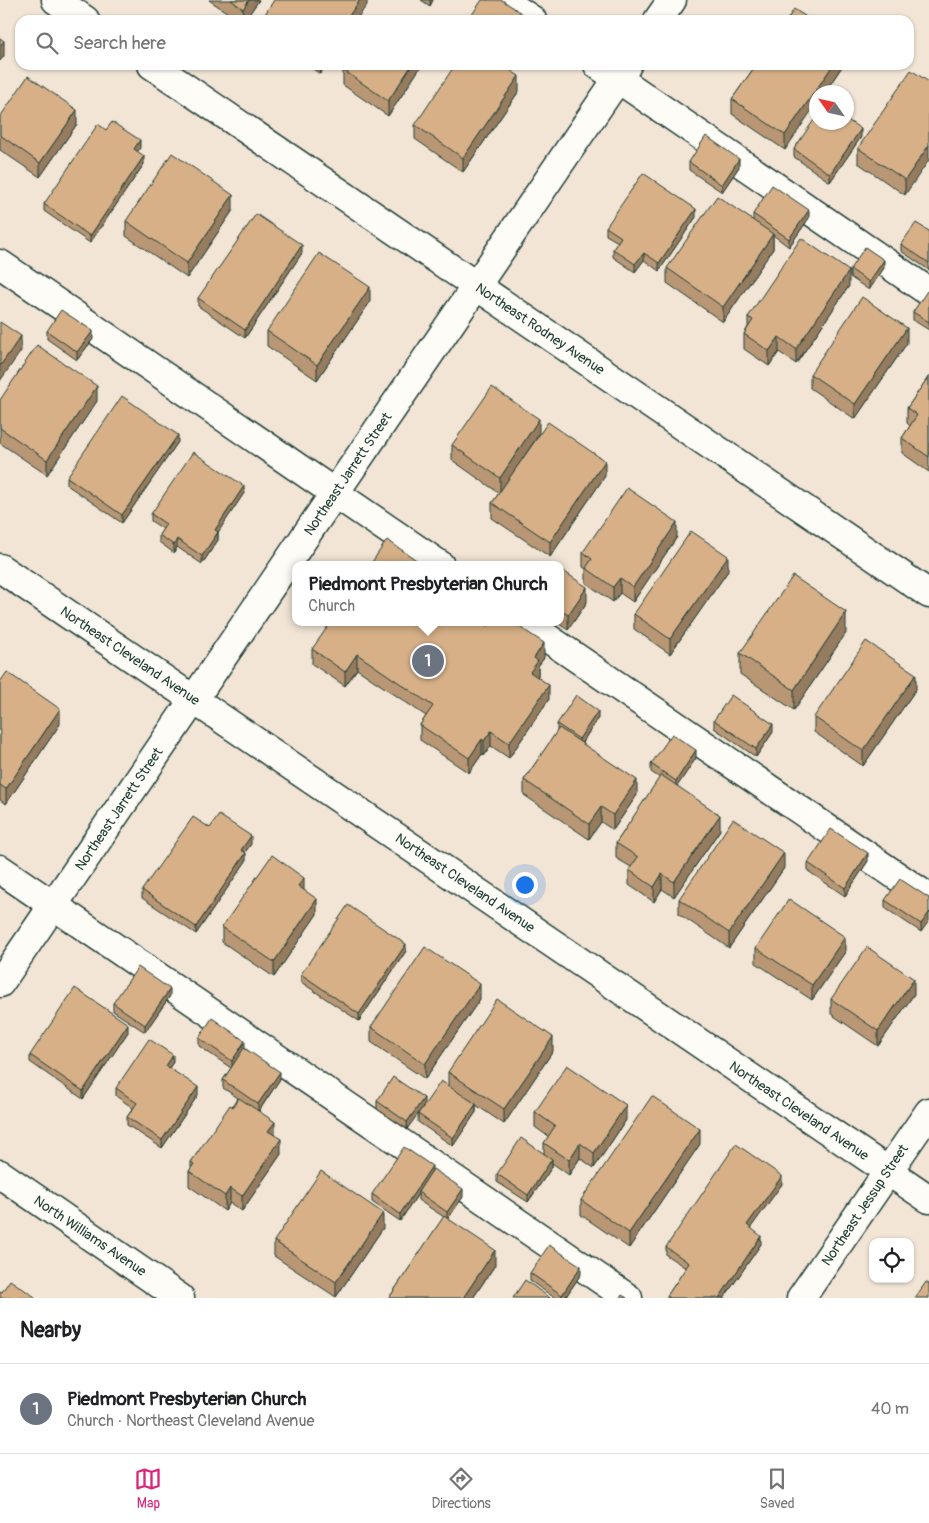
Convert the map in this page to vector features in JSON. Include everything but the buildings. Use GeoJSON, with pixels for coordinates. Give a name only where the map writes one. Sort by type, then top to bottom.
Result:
{"type":"FeatureCollection","features":[{"type":"Feature","properties":{"kind":"street"},"geometry":{"type":"LineString","coordinates":[[56,0],[78,15]]}},
{"type":"Feature","properties":{"kind":"street"},"geometry":{"type":"LineString","coordinates":[[502,0],[524,15]]}},
{"type":"Feature","properties":{"kind":"street"},"geometry":{"type":"LineString","coordinates":[[662,15],[672,0]]}},
{"type":"Feature","properties":{"kind":"street","name":"Northeast Rodney Avenue"},"geometry":{"type":"LineString","coordinates":[[159,70],[929,594]]}},
{"type":"Feature","properties":{"kind":"street"},"geometry":{"type":"LineString","coordinates":[[614,70],[929,292]]}},
{"type":"Feature","properties":{"kind":"street","name":"Northeast Jarrett Street"},"geometry":{"type":"LineString","coordinates":[[0,983],[476,286],[614,70]]}},
{"type":"Feature","properties":{"kind":"street"},"geometry":{"type":"LineString","coordinates":[[0,264],[434,561]]}},
{"type":"Feature","properties":{"kind":"street","name":"Northeast Cleveland Avenue"},"geometry":{"type":"LineString","coordinates":[[0,568],[929,1199]]}},
{"type":"Feature","properties":{"kind":"street"},"geometry":{"type":"LineString","coordinates":[[530,626],[929,898]]}},
{"type":"Feature","properties":{"kind":"street"},"geometry":{"type":"LineString","coordinates":[[0,869],[628,1298]]}},
{"type":"Feature","properties":{"kind":"street","name":"Northeast Jessup Street"},"geometry":{"type":"LineString","coordinates":[[801,1298],[929,1112]]}},
{"type":"Feature","properties":{"kind":"street","name":"North Williams Avenue"},"geometry":{"type":"LineString","coordinates":[[0,1174],[180,1298]]}},
{"type":"Feature","properties":{"kind":"place","name":"Piedmont Presbyterian Church"},"geometry":{"type":"Point","coordinates":[428,661]}}]}
